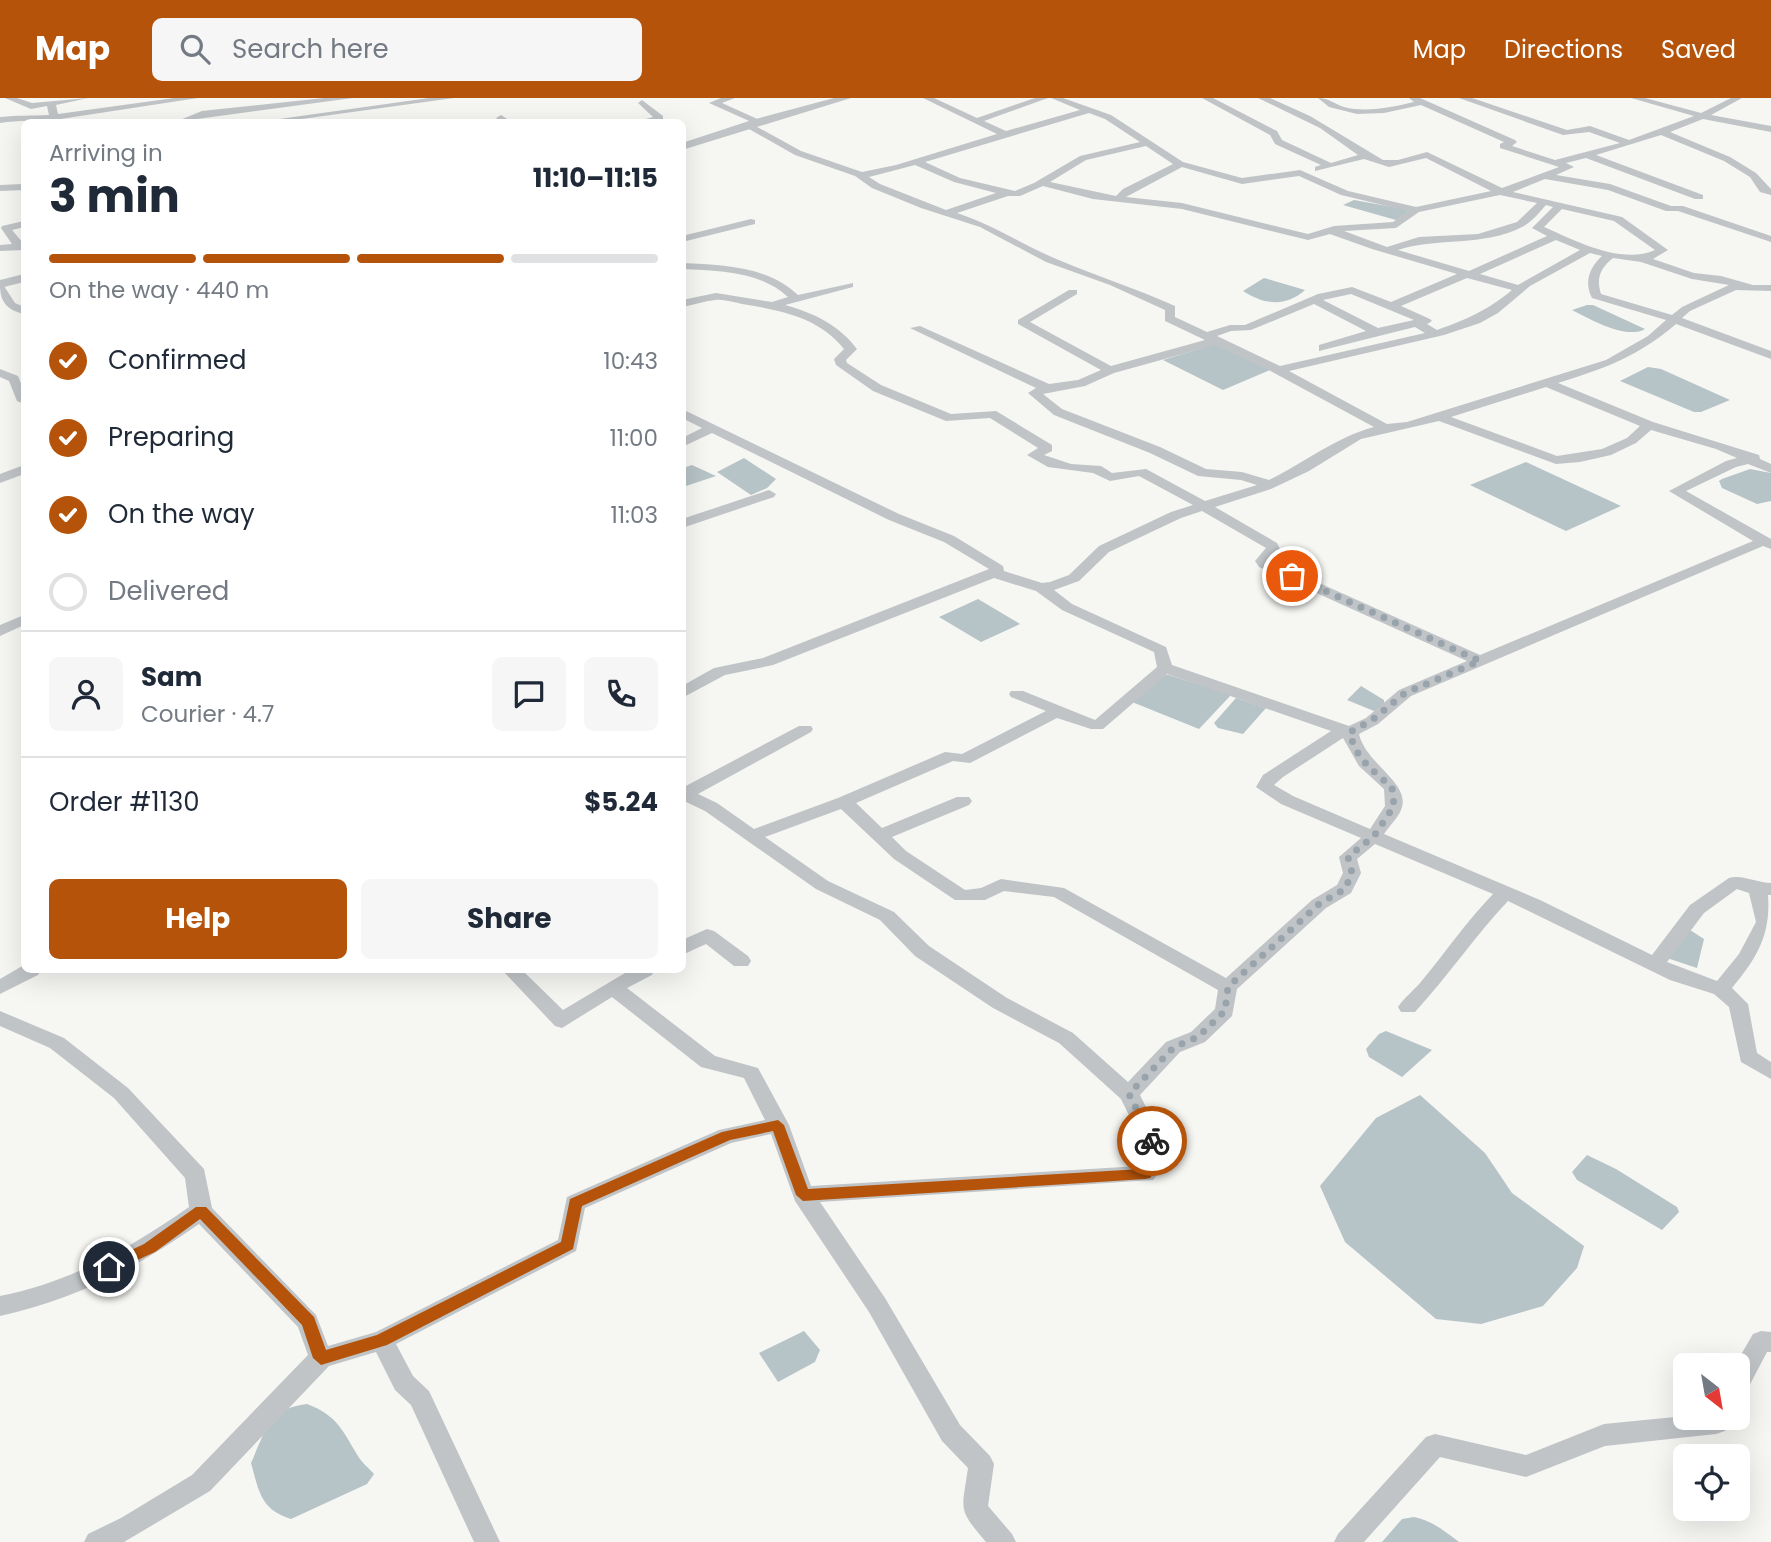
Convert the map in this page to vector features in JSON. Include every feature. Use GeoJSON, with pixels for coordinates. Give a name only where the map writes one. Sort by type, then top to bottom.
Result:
{"type":"FeatureCollection","features":[{"type":"Feature","properties":{"kind":"street"},"geometry":{"type":"LineString","coordinates":[[9,98],[31,106],[84,98]]}},
{"type":"Feature","properties":{"kind":"street"},"geometry":{"type":"LineString","coordinates":[[0,120],[29,116],[32,119],[54,117],[194,98]]}},
{"type":"Feature","properties":{"kind":"street"},"geometry":{"type":"LineString","coordinates":[[252,104],[299,98]]}},
{"type":"Feature","properties":{"kind":"street"},"geometry":{"type":"LineString","coordinates":[[188,119],[202,114],[311,100],[349,98]]}},
{"type":"Feature","properties":{"kind":"street"},"geometry":{"type":"LineString","coordinates":[[326,119],[450,98]]}},
{"type":"Feature","properties":{"kind":"street"},"geometry":{"type":"LineString","coordinates":[[732,98],[713,103],[759,122]]}},
{"type":"Feature","properties":{"kind":"street"},"geometry":{"type":"LineString","coordinates":[[686,146],[747,125],[846,98]]}},
{"type":"Feature","properties":{"kind":"street"},"geometry":{"type":"LineString","coordinates":[[927,98],[1007,135]]}},
{"type":"Feature","properties":{"kind":"street"},"geometry":{"type":"LineString","coordinates":[[976,121],[1044,98]]}},
{"type":"Feature","properties":{"kind":"street"},"geometry":{"type":"LineString","coordinates":[[1055,98],[1108,117],[1181,164],[1242,181],[1300,173],[1365,156]]}},
{"type":"Feature","properties":{"kind":"street"},"geometry":{"type":"LineString","coordinates":[[1206,98],[1275,133],[1278,142],[1328,165]]}},
{"type":"Feature","properties":{"kind":"street"},"geometry":{"type":"LineString","coordinates":[[1262,98],[1293,110],[1332,131],[1365,156],[1379,162],[1392,164],[1427,155],[1501,192],[1618,219],[1663,250],[1643,259]]}},
{"type":"Feature","properties":{"kind":"street"},"geometry":{"type":"LineString","coordinates":[[1041,183],[1087,195],[1182,206],[1308,237],[1356,226],[1396,225],[1416,210],[1501,192],[1569,167],[1503,146],[1513,142],[1482,131],[1471,123],[1418,100],[1364,113],[1325,102],[1322,98]]}},
{"type":"Feature","properties":{"kind":"street"},"geometry":{"type":"LineString","coordinates":[[1463,98],[1566,133],[1590,130],[1627,142]]}},
{"type":"Feature","properties":{"kind":"street"},"geometry":{"type":"LineString","coordinates":[[1635,98],[1706,117],[1771,129]]}},
{"type":"Feature","properties":{"kind":"street"},"geometry":{"type":"LineString","coordinates":[[1555,163],[1706,117],[1738,98]]}},
{"type":"Feature","properties":{"kind":"street"},"geometry":{"type":"LineString","coordinates":[[311,100],[320,119]]}},
{"type":"Feature","properties":{"kind":"street"},"geometry":{"type":"LineString","coordinates":[[51,103],[54,117]]}},
{"type":"Feature","properties":{"kind":"street"},"geometry":{"type":"LineString","coordinates":[[642,103],[660,118],[655,119]]}},
{"type":"Feature","properties":{"kind":"street"},"geometry":{"type":"LineString","coordinates":[[862,176],[1090,110]]}},
{"type":"Feature","properties":{"kind":"street"},"geometry":{"type":"LineString","coordinates":[[747,125],[798,153],[862,176],[876,186],[999,231],[1027,249],[1071,269],[1114,282],[1171,307],[1169,320],[1273,367],[1385,428]]}},
{"type":"Feature","properties":{"kind":"street"},"geometry":{"type":"LineString","coordinates":[[1659,131],[1727,159],[1771,192]]}},
{"type":"Feature","properties":{"kind":"street"},"geometry":{"type":"LineString","coordinates":[[917,162],[957,180],[1016,194],[1041,183],[1083,158],[1148,143]]}},
{"type":"Feature","properties":{"kind":"street"},"geometry":{"type":"LineString","coordinates":[[1586,155],[1699,197]]}},
{"type":"Feature","properties":{"kind":"street"},"geometry":{"type":"LineString","coordinates":[[1119,198],[1127,191],[1181,164]]}},
{"type":"Feature","properties":{"kind":"street"},"geometry":{"type":"LineString","coordinates":[[1300,173],[1345,193],[1416,210]]}},
{"type":"Feature","properties":{"kind":"street"},"geometry":{"type":"LineString","coordinates":[[1544,177],[1610,187],[1670,209],[1679,208],[1771,239]]}},
{"type":"Feature","properties":{"kind":"street"},"geometry":{"type":"LineString","coordinates":[[0,188],[21,187]]}},
{"type":"Feature","properties":{"kind":"street"},"geometry":{"type":"LineString","coordinates":[[946,213],[1007,193]]}},
{"type":"Feature","properties":{"kind":"street"},"geometry":{"type":"LineString","coordinates":[[1388,250],[1419,240],[1479,237],[1514,227],[1521,224],[1543,203]]}},
{"type":"Feature","properties":{"kind":"street"},"geometry":{"type":"LineString","coordinates":[[1560,206],[1537,225],[1554,237],[1611,255],[1643,259],[1692,276],[1721,279],[1752,288]]}},
{"type":"Feature","properties":{"kind":"street"},"geometry":{"type":"LineString","coordinates":[[686,238],[751,222]]}},
{"type":"Feature","properties":{"kind":"street"},"geometry":{"type":"LineString","coordinates":[[21,225],[6,228],[21,246]]}},
{"type":"Feature","properties":{"kind":"street"},"geometry":{"type":"LineString","coordinates":[[1331,230],[1388,250],[1520,289]]}},
{"type":"Feature","properties":{"kind":"street"},"geometry":{"type":"LineString","coordinates":[[1392,306],[1554,237]]}},
{"type":"Feature","properties":{"kind":"street"},"geometry":{"type":"LineString","coordinates":[[0,248],[21,246]]}},
{"type":"Feature","properties":{"kind":"street"},"geometry":{"type":"LineString","coordinates":[[1273,367],[1435,334],[1476,321],[1562,262],[1589,249]]}},
{"type":"Feature","properties":{"kind":"street"},"geometry":{"type":"LineString","coordinates":[[1611,255],[1597,264],[1593,288],[1595,295],[1674,319],[1771,355]]}},
{"type":"Feature","properties":{"kind":"street"},"geometry":{"type":"LineString","coordinates":[[686,266],[735,269],[779,283],[796,298]]}},
{"type":"Feature","properties":{"kind":"street"},"geometry":{"type":"LineString","coordinates":[[21,279],[0,286],[11,305],[21,310]]}},
{"type":"Feature","properties":{"kind":"street"},"geometry":{"type":"LineString","coordinates":[[772,305],[849,285]]}},
{"type":"Feature","properties":{"kind":"street"},"geometry":{"type":"LineString","coordinates":[[1041,588],[1074,578],[1104,549],[1144,533],[1176,515],[1269,484],[1304,468],[1356,436],[1385,428],[1408,426],[1610,363],[1652,338],[1686,309],[1726,290],[1735,286],[1771,288]]}},
{"type":"Feature","properties":{"kind":"street"},"geometry":{"type":"LineString","coordinates":[[1217,342],[1209,335],[1230,328],[1247,328],[1315,300],[1354,290],[1426,321],[1377,332],[1273,367]]}},
{"type":"Feature","properties":{"kind":"street"},"geometry":{"type":"LineString","coordinates":[[1073,292],[1022,322],[1110,370]]}},
{"type":"Feature","properties":{"kind":"street"},"geometry":{"type":"LineString","coordinates":[[686,303],[716,296],[772,305],[813,317],[851,349],[840,359],[842,365],[877,388],[950,418],[992,414],[1047,449],[1034,455],[1053,464],[1096,469],[1110,477],[1141,472],[1272,546],[1274,551],[1265,557],[1262,561],[1264,564],[1480,661]]}},
{"type":"Feature","properties":{"kind":"street"},"geometry":{"type":"LineString","coordinates":[[1315,300],[1377,332]]}},
{"type":"Feature","properties":{"kind":"street"},"geometry":{"type":"LineString","coordinates":[[1417,323],[1435,334]]}},
{"type":"Feature","properties":{"kind":"street"},"geometry":{"type":"LineString","coordinates":[[916,328],[1047,388]]}},
{"type":"Feature","properties":{"kind":"street"},"geometry":{"type":"LineString","coordinates":[[1217,342],[1110,370],[1082,383],[1047,388],[1034,393],[1058,412],[1155,450],[1203,473],[1242,476],[1269,484]]}},
{"type":"Feature","properties":{"kind":"street"},"geometry":{"type":"LineString","coordinates":[[0,373],[14,379],[21,390]]}},
{"type":"Feature","properties":{"kind":"street"},"geometry":{"type":"LineString","coordinates":[[1544,382],[1648,425],[1710,443],[1771,469]]}},
{"type":"Feature","properties":{"kind":"street"},"geometry":{"type":"LineString","coordinates":[[686,415],[894,517],[949,539],[998,569],[994,573],[767,662],[720,671],[686,691]]}},
{"type":"Feature","properties":{"kind":"street"},"geometry":{"type":"LineString","coordinates":[[1438,416],[1556,460],[1567,461],[1625,444],[1643,434],[1648,425]]}},
{"type":"Feature","properties":{"kind":"street"},"geometry":{"type":"LineString","coordinates":[[686,441],[712,428]]}},
{"type":"Feature","properties":{"kind":"street"},"geometry":{"type":"LineString","coordinates":[[1768,543],[1676,491],[1748,458],[1771,458]]}},
{"type":"Feature","properties":{"kind":"street"},"geometry":{"type":"LineString","coordinates":[[0,479],[21,471]]}},
{"type":"Feature","properties":{"kind":"street"},"geometry":{"type":"LineString","coordinates":[[686,523],[769,494]]}},
{"type":"Feature","properties":{"kind":"street"},"geometry":{"type":"LineString","coordinates":[[1768,543],[1405,693],[1372,720],[1347,731],[1277,773],[1269,779],[1265,787],[1287,800],[1506,892],[1677,975],[1721,989],[1738,1004],[1748,1058],[1771,1072]]}},
{"type":"Feature","properties":{"kind":"street"},"geometry":{"type":"LineString","coordinates":[[994,573],[1041,588],[1067,607],[1161,650],[1165,667]]}},
{"type":"Feature","properties":{"kind":"street"},"geometry":{"type":"LineString","coordinates":[[0,631],[21,621]]}},
{"type":"Feature","properties":{"kind":"street"},"geometry":{"type":"LineString","coordinates":[[1097,726],[1165,667]]}},
{"type":"Feature","properties":{"kind":"street"},"geometry":{"type":"LineString","coordinates":[[1165,667],[1347,731]]}},
{"type":"Feature","properties":{"kind":"street"},"geometry":{"type":"LineString","coordinates":[[1017,694],[1097,726]]}},
{"type":"Feature","properties":{"kind":"street"},"geometry":{"type":"LineString","coordinates":[[751,836],[844,802],[951,756],[964,759],[1056,712],[1097,726]]}},
{"type":"Feature","properties":{"kind":"street"},"geometry":{"type":"LineString","coordinates":[[686,792],[805,729]]}},
{"type":"Feature","properties":{"kind":"street"},"geometry":{"type":"LineString","coordinates":[[1129,1094],[1174,1047],[1198,1037],[1225,1011],[1228,987],[1319,904],[1345,889],[1352,873],[1348,857],[1374,836],[1394,806],[1392,787],[1371,769],[1353,747],[1347,731]]}},
{"type":"Feature","properties":{"kind":"street"},"geometry":{"type":"LineString","coordinates":[[686,794],[711,807],[822,885],[887,916],[922,951],[1000,1003],[1066,1038],[1129,1094],[1160,1157],[1145,1174],[803,1195]]}},
{"type":"Feature","properties":{"kind":"street"},"geometry":{"type":"LineString","coordinates":[[880,836],[963,801]]}},
{"type":"Feature","properties":{"kind":"street"},"geometry":{"type":"LineString","coordinates":[[844,802],[900,855],[962,896],[985,894],[1001,885],[1058,892],[1228,987]]}},
{"type":"Feature","properties":{"kind":"street"},"geometry":{"type":"LineString","coordinates":[[1655,964],[1697,909],[1735,882],[1764,889],[1765,922],[1747,957],[1721,989]]}},
{"type":"Feature","properties":{"kind":"street"},"geometry":{"type":"LineString","coordinates":[[1408,1007],[1444,966],[1476,923],[1506,892]]}},
{"type":"Feature","properties":{"kind":"street"},"geometry":{"type":"LineString","coordinates":[[686,947],[707,935],[741,961]]}},
{"type":"Feature","properties":{"kind":"street"},"geometry":{"type":"LineString","coordinates":[[0,988],[26,973]]}},
{"type":"Feature","properties":{"kind":"street"},"geometry":{"type":"LineString","coordinates":[[514,973],[562,1021],[639,973]]}},
{"type":"Feature","properties":{"kind":"street"},"geometry":{"type":"LineString","coordinates":[[613,987],[708,1062],[751,1073],[778,1125],[803,1195],[877,1305],[951,1433],[981,1464],[975,1510],[1003,1542]]}},
{"type":"Feature","properties":{"kind":"street"},"geometry":{"type":"LineString","coordinates":[[0,1018],[57,1043],[121,1093],[196,1175],[201,1211],[308,1322],[321,1358]]}},
{"type":"Feature","properties":{"kind":"street"},"geometry":{"type":"LineString","coordinates":[[97,1542],[130,1526],[201,1483],[321,1358],[382,1340],[568,1245],[575,1203],[727,1136],[778,1125]]}},
{"type":"Feature","properties":{"kind":"street"},"geometry":{"type":"LineString","coordinates":[[0,1306],[27,1302],[69,1287],[150,1248],[201,1211]]}},
{"type":"Feature","properties":{"kind":"street"},"geometry":{"type":"LineString","coordinates":[[382,1340],[404,1383],[420,1398],[487,1542]]}},
{"type":"Feature","properties":{"kind":"street"},"geometry":{"type":"LineString","coordinates":[[1750,1361],[1761,1341],[1771,1342]]}},
{"type":"Feature","properties":{"kind":"street"},"geometry":{"type":"LineString","coordinates":[[1347,1542],[1435,1445],[1526,1466],[1604,1435],[1673,1428]]}},
{"type":"Feature","properties":{"kind":"shaded area"},"geometry":{"type":"Polygon","coordinates":[[[1354,200],[1410,210],[1396,220],[1343,205],[1354,200]]]}},
{"type":"Feature","properties":{"kind":"shaded area"},"geometry":{"type":"Polygon","coordinates":[[[1264,278],[1305,290],[1290,299],[1275,302],[1259,299],[1243,291],[1264,278]]]}},
{"type":"Feature","properties":{"kind":"shaded area"},"geometry":{"type":"Polygon","coordinates":[[[1593,305],[1645,329],[1637,332],[1618,330],[1572,310],[1593,305]]]}},
{"type":"Feature","properties":{"kind":"shaded area"},"geometry":{"type":"Polygon","coordinates":[[[1216,344],[1270,370],[1223,390],[1163,360],[1216,344]]]}},
{"type":"Feature","properties":{"kind":"shaded area"},"geometry":{"type":"Polygon","coordinates":[[[1648,367],[1661,369],[1730,400],[1701,412],[1694,412],[1620,381],[1648,367]]]}},
{"type":"Feature","properties":{"kind":"shaded area"},"geometry":{"type":"Polygon","coordinates":[[[744,458],[776,479],[767,488],[751,495],[717,472],[744,458]]]}},
{"type":"Feature","properties":{"kind":"shaded area"},"geometry":{"type":"Polygon","coordinates":[[[1526,462],[1621,506],[1566,531],[1470,485],[1526,462]]]}},
{"type":"Feature","properties":{"kind":"shaded area"},"geometry":{"type":"Polygon","coordinates":[[[692,465],[716,476],[686,486],[686,467],[692,465]]]}},
{"type":"Feature","properties":{"kind":"shaded area"},"geometry":{"type":"Polygon","coordinates":[[[1750,469],[1771,473],[1771,501],[1757,504],[1722,488],[1719,481],[1750,469]]]}},
{"type":"Feature","properties":{"kind":"shaded area"},"geometry":{"type":"Polygon","coordinates":[[[978,599],[1020,624],[981,642],[939,617],[978,599]]]}},
{"type":"Feature","properties":{"kind":"shaded area"},"geometry":{"type":"Polygon","coordinates":[[[1161,674],[1231,695],[1199,729],[1132,702],[1161,674]]]}},
{"type":"Feature","properties":{"kind":"shaded area"},"geometry":{"type":"Polygon","coordinates":[[[1361,686],[1384,700],[1384,705],[1374,711],[1347,700],[1361,686]]]}},
{"type":"Feature","properties":{"kind":"shaded area"},"geometry":{"type":"Polygon","coordinates":[[[1236,698],[1266,708],[1243,734],[1218,728],[1214,723],[1236,698]]]}},
{"type":"Feature","properties":{"kind":"shaded area"},"geometry":{"type":"Polygon","coordinates":[[[1690,930],[1704,939],[1697,968],[1667,958],[1690,930]]]}},
{"type":"Feature","properties":{"kind":"shaded area"},"geometry":{"type":"Polygon","coordinates":[[[1386,1031],[1432,1050],[1402,1077],[1369,1057],[1366,1049],[1379,1034],[1386,1031]]]}},
{"type":"Feature","properties":{"kind":"shaded area"},"geometry":{"type":"Polygon","coordinates":[[[1420,1095],[1485,1153],[1512,1193],[1584,1246],[1577,1268],[1543,1306],[1481,1324],[1436,1319],[1345,1242],[1320,1186],[1376,1118],[1420,1095]]]}},
{"type":"Feature","properties":{"kind":"shaded area"},"geometry":{"type":"Polygon","coordinates":[[[1587,1155],[1616,1169],[1677,1207],[1679,1212],[1662,1230],[1577,1180],[1572,1172],[1587,1155]]]}},
{"type":"Feature","properties":{"kind":"shaded area"},"geometry":{"type":"Polygon","coordinates":[[[804,1331],[820,1350],[815,1362],[778,1382],[759,1353],[804,1331]]]}},
{"type":"Feature","properties":{"kind":"shaded area"},"geometry":{"type":"Polygon","coordinates":[[[307,1404],[333,1419],[360,1459],[374,1474],[367,1484],[291,1519],[273,1510],[262,1498],[251,1463],[265,1432],[276,1416],[294,1406],[307,1404]]]}},
{"type":"Feature","properties":{"kind":"shaded area"},"geometry":{"type":"Polygon","coordinates":[[[1414,1517],[1444,1530],[1459,1542],[1382,1542],[1402,1519],[1414,1517]]]}},
{"type":"Feature","properties":{"kind":"way so far"},"geometry":{"type":"LineString","coordinates":[[1152,1141],[1129,1094],[1174,1047],[1198,1037],[1225,1011],[1228,987],[1319,904],[1345,889],[1352,873],[1348,857],[1374,836],[1394,806],[1392,787],[1371,769],[1353,747],[1350,732],[1362,728],[1405,693],[1480,661],[1292,576]]}},
{"type":"Feature","properties":{"kind":"route"},"geometry":{"type":"LineString","coordinates":[[109,1267],[150,1248],[201,1211],[308,1322],[321,1358],[382,1340],[568,1245],[575,1203],[727,1136],[778,1125],[803,1195],[1145,1174],[1160,1157],[1152,1141]]}}]}
